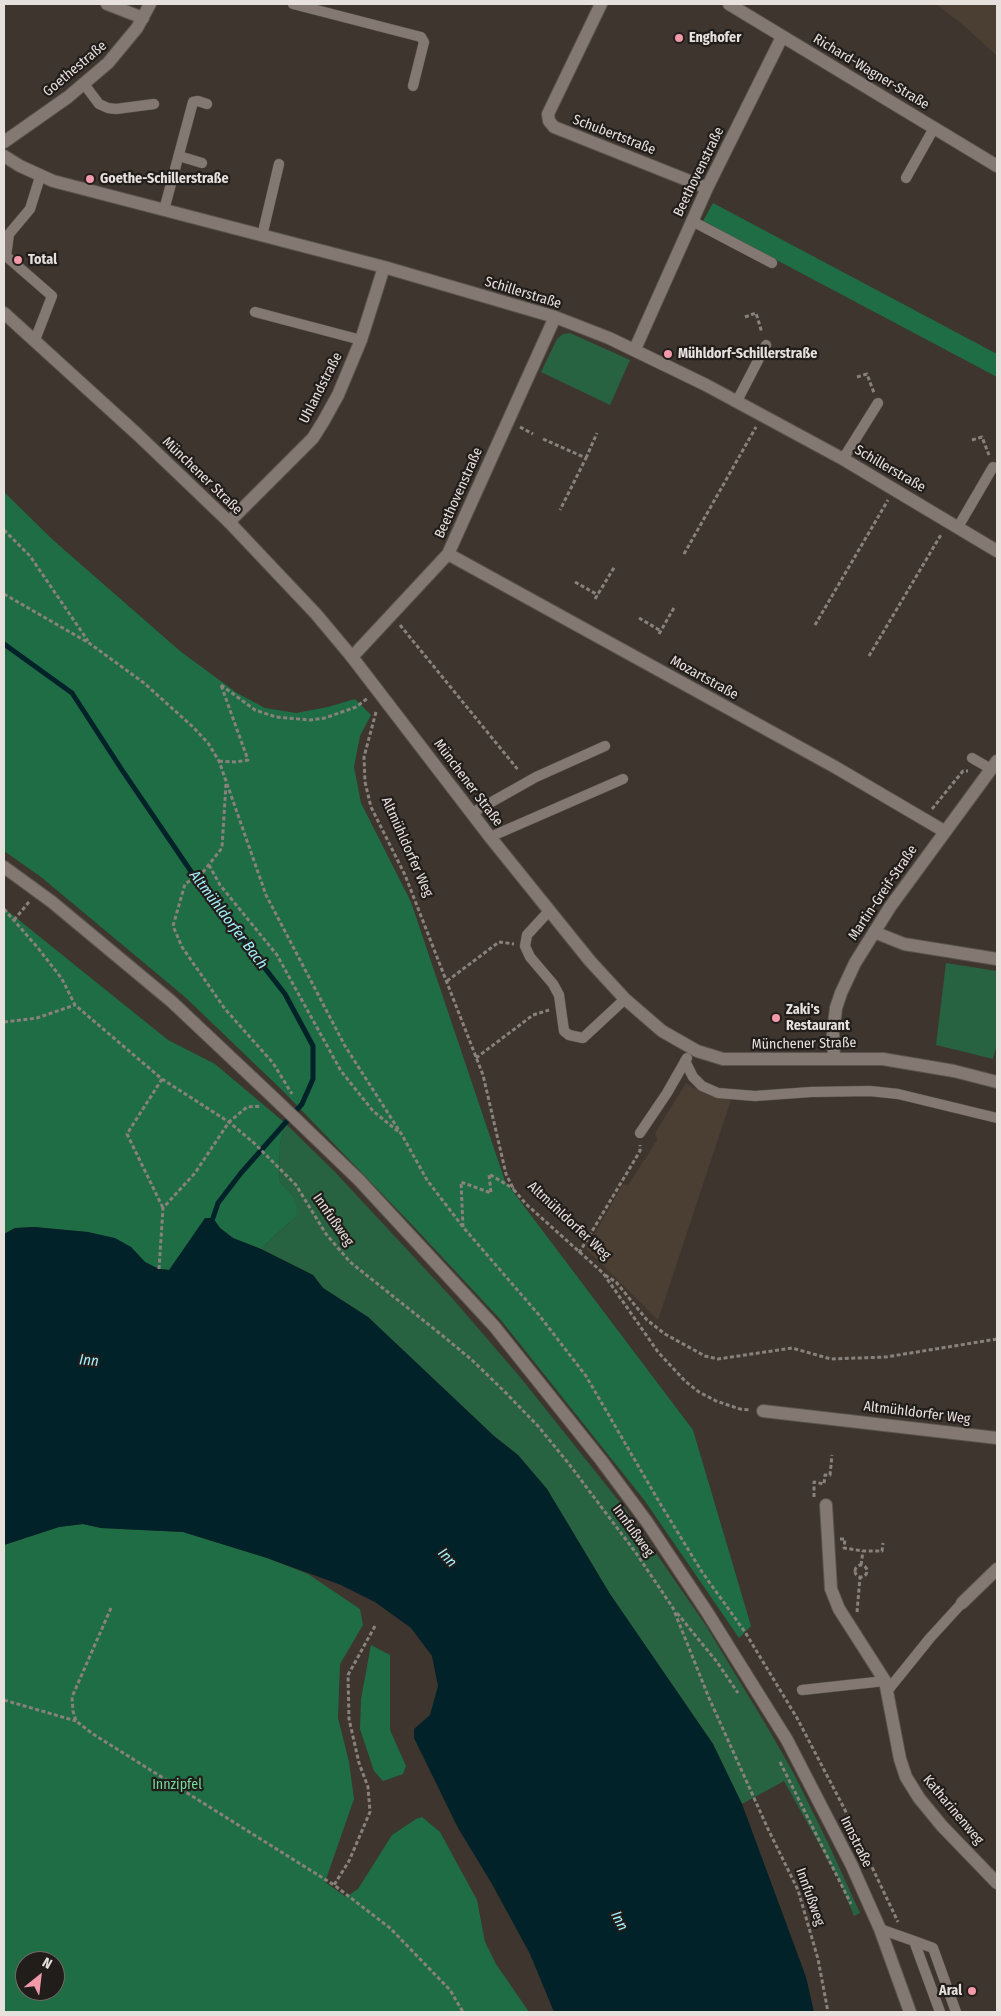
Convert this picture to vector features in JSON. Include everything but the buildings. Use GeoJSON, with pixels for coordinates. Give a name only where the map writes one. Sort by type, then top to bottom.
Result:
{"type":"FeatureCollection","features":[{"type":"Feature","properties":{"kind":"street"},"geometry":{"type":"LineString","coordinates":[[107,4],[143,18]]}},
{"type":"Feature","properties":{"kind":"street","name":"Goethestraße"},"geometry":{"type":"LineString","coordinates":[[4,142],[84,84],[108,63],[122,48],[143,18],[150,4]]}},
{"type":"Feature","properties":{"kind":"street","name":"Schubertstraße"},"geometry":{"type":"LineString","coordinates":[[601,4],[548,114],[549,121],[554,127],[708,188]]}},
{"type":"Feature","properties":{"kind":"street","name":"Richard-Wagner-Straße"},"geometry":{"type":"LineString","coordinates":[[729,4],[997,166]]}},
{"type":"Feature","properties":{"kind":"street","name":"Beethovenstraße"},"geometry":{"type":"LineString","coordinates":[[635,349],[708,188],[782,37]]}},
{"type":"Feature","properties":{"kind":"street","name":"Schillerstraße"},"geometry":{"type":"LineString","coordinates":[[4,156],[40,177],[384,267],[555,317],[635,349],[737,401],[843,459],[997,551]]}},
{"type":"Feature","properties":{"kind":"street","name":"Uhlandstraße"},"geometry":{"type":"LineString","coordinates":[[229,522],[313,438],[338,395],[361,340],[384,267]]}},
{"type":"Feature","properties":{"kind":"street","name":"Münchener Straße"},"geometry":{"type":"LineString","coordinates":[[4,313],[137,434],[229,522],[316,614],[352,657],[549,912],[625,999],[662,1031],[692,1049],[723,1059],[883,1059],[954,1071],[997,1082]]}},
{"type":"Feature","properties":{"kind":"street","name":"Beethovenstraße"},"geometry":{"type":"LineString","coordinates":[[352,657],[448,554],[555,317]]}},
{"type":"Feature","properties":{"kind":"street","name":"Mozartstraße"},"geometry":{"type":"LineString","coordinates":[[448,554],[835,767],[944,831]]}},
{"type":"Feature","properties":{"kind":"street","name":"Martin-Greif-Straße"},"geometry":{"type":"LineString","coordinates":[[834,1058],[833,1027],[840,993],[854,964],[874,932],[990,765]]}},
{"type":"Feature","properties":{"kind":"street","name":"Innstraße"},"geometry":{"type":"LineString","coordinates":[[4,867],[38,892],[171,1001],[270,1103],[302,1124],[359,1180],[494,1326],[545,1389],[647,1522],[758,1692],[787,1740],[819,1801],[880,1929],[910,2012]]}},
{"type":"Feature","properties":{"kind":"street"},"geometry":{"type":"LineString","coordinates":[[874,932],[904,944],[997,959]]}},
{"type":"Feature","properties":{"kind":"street","name":"Altmühldorfer Weg"},"geometry":{"type":"LineString","coordinates":[[762,1411],[997,1438]]}},
{"type":"Feature","properties":{"kind":"street","name":"Katharinenweg"},"geometry":{"type":"LineString","coordinates":[[826,1505],[831,1589],[839,1609],[886,1685],[900,1759],[906,1777],[919,1798],[942,1826],[997,1883]]}},
{"type":"Feature","properties":{"kind":"street"},"geometry":{"type":"LineString","coordinates":[[962,1603],[997,1569]]}},
{"type":"Feature","properties":{"kind":"lane"},"geometry":{"type":"LineString","coordinates":[[293,4],[421,37],[424,42],[413,86]]}},
{"type":"Feature","properties":{"kind":"lane"},"geometry":{"type":"LineString","coordinates":[[84,84],[99,104],[112,109],[154,104]]}},
{"type":"Feature","properties":{"kind":"lane"},"geometry":{"type":"LineString","coordinates":[[164,210],[193,102],[198,101],[206,104]]}},
{"type":"Feature","properties":{"kind":"lane"},"geometry":{"type":"LineString","coordinates":[[906,178],[934,128]]}},
{"type":"Feature","properties":{"kind":"lane"},"geometry":{"type":"LineString","coordinates":[[179,156],[202,163]]}},
{"type":"Feature","properties":{"kind":"lane"},"geometry":{"type":"LineString","coordinates":[[262,236],[279,164]]}},
{"type":"Feature","properties":{"kind":"lane"},"geometry":{"type":"LineString","coordinates":[[35,340],[52,296],[5,256],[9,234],[30,209],[40,177]]}},
{"type":"Feature","properties":{"kind":"lane"},"geometry":{"type":"LineString","coordinates":[[692,222],[772,264]]}},
{"type":"Feature","properties":{"kind":"lane"},"geometry":{"type":"LineString","coordinates":[[255,312],[361,340]]}},
{"type":"Feature","properties":{"kind":"lane"},"geometry":{"type":"LineString","coordinates":[[737,401],[766,345]]}},
{"type":"Feature","properties":{"kind":"lane"},"geometry":{"type":"LineString","coordinates":[[843,459],[878,403]]}},
{"type":"Feature","properties":{"kind":"lane"},"geometry":{"type":"LineString","coordinates":[[954,524],[993,467]]}},
{"type":"Feature","properties":{"kind":"lane"},"geometry":{"type":"LineString","coordinates":[[472,813],[528,782],[605,746]]}},
{"type":"Feature","properties":{"kind":"lane"},"geometry":{"type":"LineString","coordinates":[[972,758],[990,765]]}},
{"type":"Feature","properties":{"kind":"lane"},"geometry":{"type":"LineString","coordinates":[[490,837],[623,779]]}},
{"type":"Feature","properties":{"kind":"lane"},"geometry":{"type":"LineString","coordinates":[[549,912],[530,931],[525,946],[530,957],[553,984],[559,995],[564,1031],[576,1038],[583,1038],[625,999]]}},
{"type":"Feature","properties":{"kind":"lane"},"geometry":{"type":"LineString","coordinates":[[640,1133],[667,1093],[692,1049]]}},
{"type":"Feature","properties":{"kind":"lane"},"geometry":{"type":"LineString","coordinates":[[685,1061],[693,1077],[702,1086],[718,1093],[755,1096],[811,1092],[888,1093],[997,1118]]}},
{"type":"Feature","properties":{"kind":"lane"},"geometry":{"type":"LineString","coordinates":[[802,1690],[886,1685],[962,1603]]}},
{"type":"Feature","properties":{"kind":"lane"},"geometry":{"type":"LineString","coordinates":[[880,1929],[933,1948],[956,2012]]}},
{"type":"Feature","properties":{"kind":"lane"},"geometry":{"type":"LineString","coordinates":[[914,1941],[940,2012]]}},
{"type":"Feature","properties":{"kind":"path"},"geometry":{"type":"LineString","coordinates":[[745,317],[756,313],[766,345]]}},
{"type":"Feature","properties":{"kind":"path"},"geometry":{"type":"LineString","coordinates":[[856,377],[868,374],[878,403]]}},
{"type":"Feature","properties":{"kind":"path"},"geometry":{"type":"LineString","coordinates":[[684,554],[762,415]]}},
{"type":"Feature","properties":{"kind":"path"},"geometry":{"type":"LineString","coordinates":[[560,510],[597,433]]}},
{"type":"Feature","properties":{"kind":"path"},"geometry":{"type":"LineString","coordinates":[[972,440],[982,438],[993,467]]}},
{"type":"Feature","properties":{"kind":"path"},"geometry":{"type":"LineString","coordinates":[[544,439],[586,458]]}},
{"type":"Feature","properties":{"kind":"path"},"geometry":{"type":"LineString","coordinates":[[816,625],[894,489]]}},
{"type":"Feature","properties":{"kind":"path"},"geometry":{"type":"LineString","coordinates":[[869,656],[954,524]]}},
{"type":"Feature","properties":{"kind":"path"},"geometry":{"type":"LineString","coordinates":[[4,530],[30,556],[89,643]]}},
{"type":"Feature","properties":{"kind":"path"},"geometry":{"type":"LineString","coordinates":[[575,582],[597,597],[615,566]]}},
{"type":"Feature","properties":{"kind":"path"},"geometry":{"type":"LineString","coordinates":[[4,594],[89,643],[144,683],[208,743],[218,761],[266,895],[345,1046],[402,1135],[427,1180],[464,1227],[539,1315],[586,1376],[661,1506]]}},
{"type":"Feature","properties":{"kind":"path"},"geometry":{"type":"LineString","coordinates":[[639,618],[660,632],[675,606]]}},
{"type":"Feature","properties":{"kind":"path"},"geometry":{"type":"LineString","coordinates":[[392,615],[528,782]]}},
{"type":"Feature","properties":{"kind":"path"},"geometry":{"type":"LineString","coordinates":[[218,761],[235,762],[248,760],[221,685],[255,710],[276,718],[310,720],[325,718],[356,707]]}},
{"type":"Feature","properties":{"kind":"path","name":"Altmühldorfer Weg"},"geometry":{"type":"LineString","coordinates":[[370,732],[364,757],[365,782],[371,807],[405,875],[483,1075],[506,1174],[514,1190],[526,1204],[603,1273],[658,1352],[685,1381],[699,1392],[716,1401],[740,1409],[762,1411]]}},
{"type":"Feature","properties":{"kind":"path"},"geometry":{"type":"LineString","coordinates":[[924,819],[963,771],[979,771],[990,765]]}},
{"type":"Feature","properties":{"kind":"path"},"geometry":{"type":"LineString","coordinates":[[226,783],[222,848],[203,872],[185,884],[173,926],[182,947],[225,1009],[273,1063],[292,1094]]}},
{"type":"Feature","properties":{"kind":"path"},"geometry":{"type":"LineString","coordinates":[[208,865],[220,885],[277,956],[342,1071],[373,1111],[402,1135]]}},
{"type":"Feature","properties":{"kind":"path"},"geometry":{"type":"LineString","coordinates":[[14,920],[38,892]]}},
{"type":"Feature","properties":{"kind":"path"},"geometry":{"type":"LineString","coordinates":[[4,909],[62,979],[76,1005],[37,1018],[4,1022]]}},
{"type":"Feature","properties":{"kind":"path"},"geometry":{"type":"LineString","coordinates":[[446,981],[499,942],[525,946]]}},
{"type":"Feature","properties":{"kind":"path","name":"Innfußweg"},"geometry":{"type":"LineString","coordinates":[[76,1005],[162,1079],[228,1122],[272,1160],[296,1185],[326,1234],[350,1262],[472,1360],[538,1426],[636,1553],[673,1608],[709,1698],[798,1890],[818,1959],[828,2012]]}},
{"type":"Feature","properties":{"kind":"path"},"geometry":{"type":"LineString","coordinates":[[476,1058],[533,1015],[560,1007]]}},
{"type":"Feature","properties":{"kind":"path"},"geometry":{"type":"LineString","coordinates":[[159,1269],[163,1208],[127,1134],[162,1079]]}},
{"type":"Feature","properties":{"kind":"path"},"geometry":{"type":"LineString","coordinates":[[163,1208],[195,1173],[228,1122],[247,1107],[270,1103]]}},
{"type":"Feature","properties":{"kind":"path"},"geometry":{"type":"LineString","coordinates":[[579,1253],[640,1151],[640,1133]]}},
{"type":"Feature","properties":{"kind":"path"},"geometry":{"type":"LineString","coordinates":[[464,1227],[461,1182],[491,1193],[489,1174],[514,1190]]}},
{"type":"Feature","properties":{"kind":"path"},"geometry":{"type":"LineString","coordinates":[[603,1273],[616,1282],[648,1320],[665,1334],[705,1356],[718,1359],[792,1348],[831,1359],[852,1360],[886,1357],[997,1339]]}},
{"type":"Feature","properties":{"kind":"path"},"geometry":{"type":"LineString","coordinates":[[826,1505],[813,1502],[814,1482],[824,1484],[825,1475],[830,1475],[832,1455]]}},
{"type":"Feature","properties":{"kind":"path"},"geometry":{"type":"LineString","coordinates":[[827,1538],[845,1539],[844,1548],[863,1551],[882,1551],[883,1543]]}},
{"type":"Feature","properties":{"kind":"path"},"geometry":{"type":"LineString","coordinates":[[860,1577],[857,1576],[855,1569],[861,1565],[863,1551]]}},
{"type":"Feature","properties":{"kind":"path"},"geometry":{"type":"LineString","coordinates":[[860,1577],[866,1574],[865,1567],[861,1565]]}},
{"type":"Feature","properties":{"kind":"path"},"geometry":{"type":"LineString","coordinates":[[855,1633],[860,1577]]}},
{"type":"Feature","properties":{"kind":"path"},"geometry":{"type":"LineString","coordinates":[[76,1721],[72,1697],[111,1608]]}},
{"type":"Feature","properties":{"kind":"path"},"geometry":{"type":"LineString","coordinates":[[673,1608],[717,1662],[744,1701]]}},
{"type":"Feature","properties":{"kind":"path"},"geometry":{"type":"LineString","coordinates":[[334,1885],[349,1861],[370,1812],[368,1787],[349,1719],[348,1675],[375,1626]]}},
{"type":"Feature","properties":{"kind":"path"},"geometry":{"type":"LineString","coordinates":[[4,1700],[76,1721],[93,1734],[334,1885],[390,1928],[450,1990],[463,2012]]}},
{"type":"Feature","properties":{"kind":"path"},"geometry":{"type":"LineString","coordinates":[[778,1758],[854,1910]]}},
{"type":"Feature","properties":{"kind":"shaded area"},"geometry":{"type":"Polygon","coordinates":[[[936,4],[997,4],[997,56],[963,25],[936,4]]]}},
{"type":"Feature","properties":{"kind":"shaded area"},"geometry":{"type":"Polygon","coordinates":[[[686,1083],[694,1088],[731,1100],[658,1320],[586,1249],[623,1184],[628,1185],[657,1140],[655,1133],[686,1083]]]}},
{"type":"Feature","properties":{"kind":"green space"},"geometry":{"type":"Polygon","coordinates":[[[713,203],[997,354],[997,377],[703,221],[713,203]]]}},
{"type":"Feature","properties":{"kind":"green space"},"geometry":{"type":"Polygon","coordinates":[[[570,333],[630,360],[610,405],[541,372],[557,339],[563,334],[570,333]]]}},
{"type":"Feature","properties":{"kind":"green space"},"geometry":{"type":"Polygon","coordinates":[[[4,492],[53,540],[180,651],[237,693],[265,708],[296,713],[328,707],[355,699],[371,715],[360,736],[354,767],[361,803],[411,902],[505,1181],[693,1430],[751,1626],[739,1638],[645,1501],[500,1319],[284,1092],[185,997],[41,877],[4,851],[4,492]]]}},
{"type":"Feature","properties":{"kind":"green space"},"geometry":{"type":"Polygon","coordinates":[[[4,908],[168,1040],[215,1064],[285,1123],[280,1145],[279,1181],[292,1195],[297,1215],[261,1249],[233,1238],[220,1228],[213,1218],[206,1218],[170,1270],[159,1269],[145,1262],[131,1247],[88,1232],[34,1227],[15,1228],[4,1234],[4,908]]]}},
{"type":"Feature","properties":{"kind":"green space"},"geometry":{"type":"Polygon","coordinates":[[[946,963],[997,971],[997,1044],[993,1059],[936,1045],[946,963]]]}},
{"type":"Feature","properties":{"kind":"green space"},"geometry":{"type":"Polygon","coordinates":[[[285,1123],[334,1171],[452,1298],[520,1377],[626,1510],[705,1624],[769,1730],[794,1774],[860,1913],[854,1916],[839,1880],[784,1781],[742,1804],[713,1744],[610,1594],[547,1489],[518,1455],[494,1436],[368,1317],[323,1288],[313,1275],[261,1249],[289,1223],[292,1195],[279,1181],[280,1145],[285,1123]]]}},
{"type":"Feature","properties":{"kind":"green space","name":"Innzipfel"},"geometry":{"type":"Polygon","coordinates":[[[83,1524],[101,1528],[183,1532],[267,1558],[308,1574],[360,1609],[363,1625],[340,1664],[338,1718],[349,1762],[354,1799],[325,1882],[346,1897],[358,1889],[392,1835],[422,1817],[440,1832],[477,1900],[485,1942],[496,1964],[529,2012],[4,2012],[4,1545],[59,1527],[83,1524]]]}},
{"type":"Feature","properties":{"kind":"green space"},"geometry":{"type":"Polygon","coordinates":[[[371,1645],[390,1655],[390,1730],[406,1766],[403,1774],[383,1781],[374,1771],[360,1729],[361,1699],[371,1645]]]}},
{"type":"Feature","properties":{"kind":"water","name":"Inn"},"geometry":{"type":"Polygon","coordinates":[[[205,1218],[213,1218],[220,1228],[233,1238],[261,1249],[313,1275],[323,1288],[368,1317],[494,1436],[518,1455],[547,1489],[610,1594],[713,1744],[742,1804],[806,1977],[814,2012],[554,2012],[530,1954],[492,1884],[458,1828],[414,1738],[414,1729],[430,1715],[438,1686],[432,1656],[411,1628],[375,1602],[341,1585],[267,1558],[183,1532],[101,1528],[83,1524],[59,1527],[4,1545],[4,1234],[15,1228],[34,1227],[88,1232],[115,1238],[131,1247],[145,1262],[159,1269],[169,1270],[205,1218]]]}},
{"type":"Feature","properties":{"kind":"waterway","name":"Altmühldorfer Bach"},"geometry":{"type":"LineString","coordinates":[[4,644],[72,693],[203,889],[285,994],[313,1046],[313,1079],[302,1104],[241,1173],[218,1203],[213,1218]]}},
{"type":"Feature","properties":{"kind":"place","name":"Enghofer"},"geometry":{"type":"Point","coordinates":[679,38]}},
{"type":"Feature","properties":{"kind":"place","name":"Goethe-Schillerstraße"},"geometry":{"type":"Point","coordinates":[90,179]}},
{"type":"Feature","properties":{"kind":"place","name":"Total"},"geometry":{"type":"Point","coordinates":[18,260]}},
{"type":"Feature","properties":{"kind":"place","name":"Mühldorf-Schillerstraße"},"geometry":{"type":"Point","coordinates":[668,354]}},
{"type":"Feature","properties":{"kind":"place","name":"Zaki's Restaurant"},"geometry":{"type":"Point","coordinates":[776,1018]}},
{"type":"Feature","properties":{"kind":"place","name":"Aral"},"geometry":{"type":"Point","coordinates":[972,1991]}}]}
